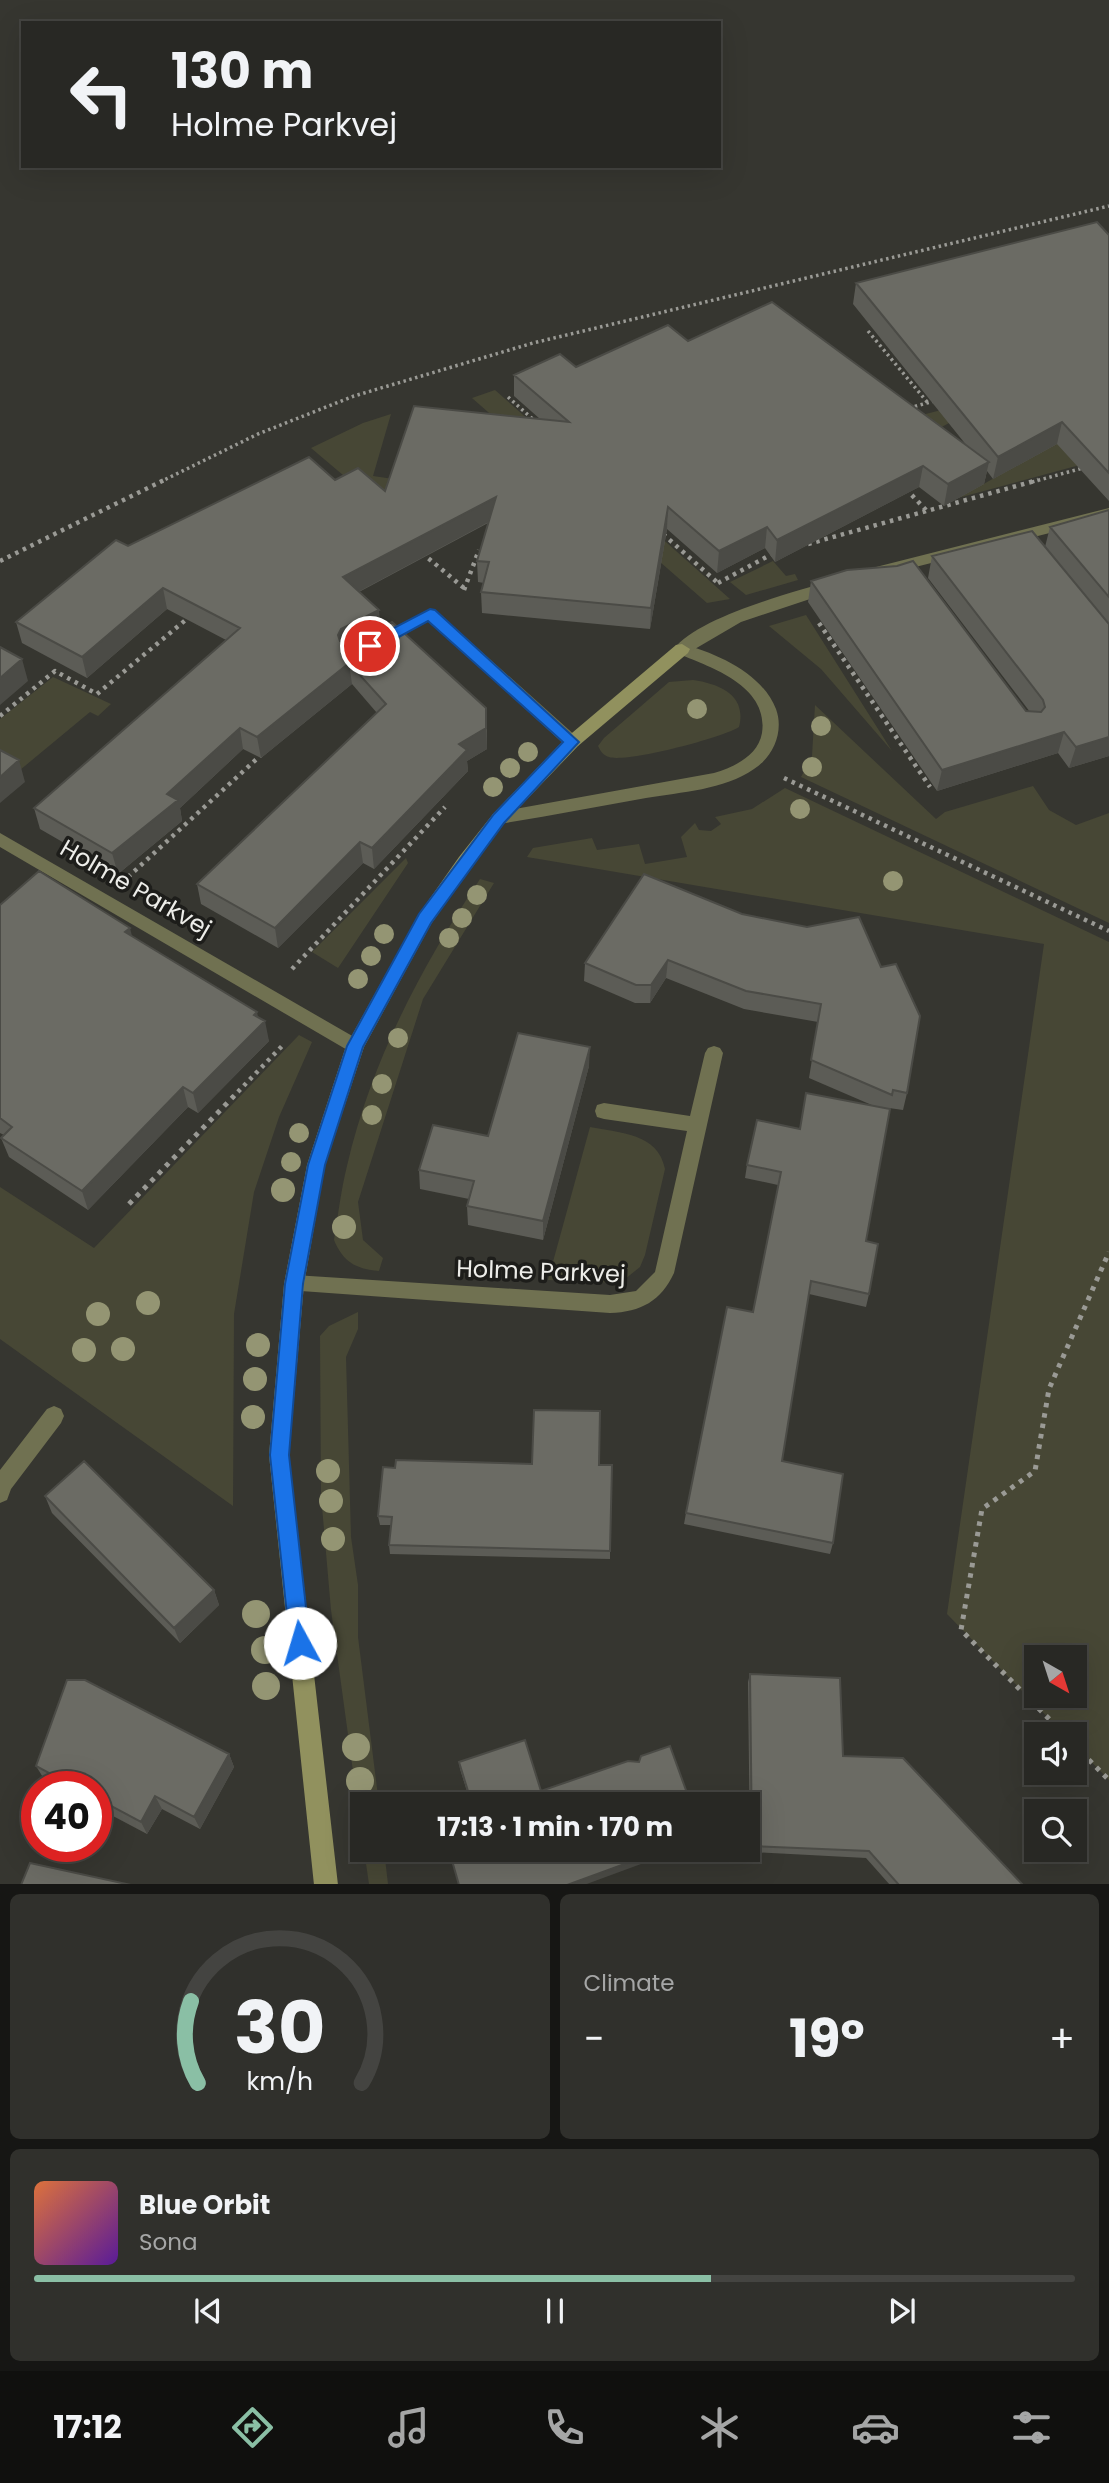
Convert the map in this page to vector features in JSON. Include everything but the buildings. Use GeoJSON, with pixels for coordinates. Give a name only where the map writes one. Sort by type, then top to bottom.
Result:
{"type":"FeatureCollection","features":[{"type":"Feature","properties":{"kind":"street"},"geometry":{"type":"LineString","coordinates":[[326,1884],[279,1455],[294,1284],[316,1165],[355,1046],[425,919],[499,818],[572,742],[682,649],[721,623],[801,596],[1026,539],[1109,513]]}},
{"type":"Feature","properties":{"kind":"street"},"geometry":{"type":"LineString","coordinates":[[362,651],[430,614],[572,742]]}},
{"type":"Feature","properties":{"kind":"street"},"geometry":{"type":"LineString","coordinates":[[499,818],[703,782],[729,775],[752,763],[765,749],[771,731],[770,711],[757,692],[737,675],[682,649]]}},
{"type":"Feature","properties":{"kind":"street","name":"Holme Parkvej"},"geometry":{"type":"LineString","coordinates":[[0,839],[355,1046]]}},
{"type":"Feature","properties":{"kind":"street","name":"Holme Parkvej"},"geometry":{"type":"LineString","coordinates":[[294,1284],[610,1304],[629,1304],[645,1298],[658,1287],[664,1273],[714,1053]]}},
{"type":"Feature","properties":{"kind":"street"},"geometry":{"type":"LineString","coordinates":[[604,1111],[697,1125]]}},
{"type":"Feature","properties":{"kind":"street"},"geometry":{"type":"LineString","coordinates":[[0,1493],[1,1485],[54,1416]]}},
{"type":"Feature","properties":{"kind":"path"},"geometry":{"type":"LineString","coordinates":[[0,561],[258,434],[354,396],[533,343],[1109,206]]}},
{"type":"Feature","properties":{"kind":"path"},"geometry":{"type":"LineString","coordinates":[[868,331],[928,403]]}},
{"type":"Feature","properties":{"kind":"path"},"geometry":{"type":"LineString","coordinates":[[508,397],[538,424]]}},
{"type":"Feature","properties":{"kind":"path"},"geometry":{"type":"LineString","coordinates":[[905,409],[941,400]]}},
{"type":"Feature","properties":{"kind":"path"},"geometry":{"type":"LineString","coordinates":[[800,546],[1090,466]]}},
{"type":"Feature","properties":{"kind":"path"},"geometry":{"type":"LineString","coordinates":[[900,482],[927,511]]}},
{"type":"Feature","properties":{"kind":"path"},"geometry":{"type":"LineString","coordinates":[[658,530],[751,612]]}},
{"type":"Feature","properties":{"kind":"path"},"geometry":{"type":"LineString","coordinates":[[814,531],[824,539]]}},
{"type":"Feature","properties":{"kind":"path"},"geometry":{"type":"LineString","coordinates":[[415,547],[464,589]]}},
{"type":"Feature","properties":{"kind":"path"},"geometry":{"type":"LineString","coordinates":[[448,630],[479,550]]}},
{"type":"Feature","properties":{"kind":"path"},"geometry":{"type":"LineString","coordinates":[[718,583],[765,555],[777,552]]}},
{"type":"Feature","properties":{"kind":"path"},"geometry":{"type":"LineString","coordinates":[[801,596],[930,787]]}},
{"type":"Feature","properties":{"kind":"path"},"geometry":{"type":"LineString","coordinates":[[0,716],[55,671],[97,694],[188,618]]}},
{"type":"Feature","properties":{"kind":"path"},"geometry":{"type":"LineString","coordinates":[[104,900],[263,753]]}},
{"type":"Feature","properties":{"kind":"path"},"geometry":{"type":"LineString","coordinates":[[752,763],[1109,931]]}},
{"type":"Feature","properties":{"kind":"path"},"geometry":{"type":"LineString","coordinates":[[268,995],[445,807]]}},
{"type":"Feature","properties":{"kind":"path"},"geometry":{"type":"LineString","coordinates":[[129,1204],[308,1019]]}},
{"type":"Feature","properties":{"kind":"path"},"geometry":{"type":"LineString","coordinates":[[1052,1722],[961,1630],[982,1509],[1035,1471],[1049,1389],[1109,1252]]}},
{"type":"Feature","properties":{"kind":"path"},"geometry":{"type":"LineString","coordinates":[[1087,1758],[1109,1780]]}},
{"type":"Feature","properties":{"kind":"green space"},"geometry":{"type":"Polygon","coordinates":[[[1026,388],[1091,462],[958,498],[1036,455],[974,410],[892,453],[872,428],[1026,388]]]}},
{"type":"Feature","properties":{"kind":"green space"},"geometry":{"type":"Polygon","coordinates":[[[495,390],[730,599],[707,603],[472,398],[495,390]]]}},
{"type":"Feature","properties":{"kind":"green space"},"geometry":{"type":"Polygon","coordinates":[[[391,414],[373,476],[414,482],[402,525],[311,448],[363,423],[391,414]]]}},
{"type":"Feature","properties":{"kind":"green space"},"geometry":{"type":"Polygon","coordinates":[[[773,561],[786,576],[795,574],[798,580],[746,595],[730,582],[773,561]]]}},
{"type":"Feature","properties":{"kind":"green space"},"geometry":{"type":"Polygon","coordinates":[[[806,615],[892,751],[821,669],[769,626],[806,615]]]}},
{"type":"Feature","properties":{"kind":"green space"},"geometry":{"type":"Polygon","coordinates":[[[53,677],[111,704],[98,716],[90,712],[14,775],[0,768],[0,719],[53,677]]]}},
{"type":"Feature","properties":{"kind":"green space"},"geometry":{"type":"Polygon","coordinates":[[[693,680],[730,693],[739,707],[739,727],[714,737],[653,753],[619,758],[609,757],[601,752],[598,746],[604,738],[669,682],[693,680]]]}},
{"type":"Feature","properties":{"kind":"green space"},"geometry":{"type":"Polygon","coordinates":[[[815,705],[936,819],[945,812],[1033,786],[1049,810],[1076,825],[1109,813],[1109,923],[801,777],[812,756],[815,705]]]}},
{"type":"Feature","properties":{"kind":"green space"},"geometry":{"type":"Polygon","coordinates":[[[785,788],[1109,942],[1109,1780],[1087,1757],[1087,1722],[1052,1722],[1039,1708],[1087,1708],[1087,1645],[1024,1645],[1024,1693],[947,1614],[1044,944],[527,857],[533,848],[592,838],[597,850],[639,844],[645,864],[687,857],[681,837],[695,823],[699,830],[711,831],[721,824],[715,817],[752,809],[785,788]]]}},
{"type":"Feature","properties":{"kind":"green space"},"geometry":{"type":"Polygon","coordinates":[[[406,858],[408,863],[338,968],[312,952],[406,858]]]}},
{"type":"Feature","properties":{"kind":"green space"},"geometry":{"type":"Polygon","coordinates":[[[480,879],[494,883],[423,999],[358,1202],[363,1240],[383,1258],[379,1271],[364,1268],[346,1259],[334,1240],[345,1175],[357,1127],[400,1017],[438,946],[480,879]]]}},
{"type":"Feature","properties":{"kind":"green space"},"geometry":{"type":"Polygon","coordinates":[[[299,1035],[312,1042],[279,1117],[254,1192],[234,1314],[233,1506],[0,1339],[0,1187],[94,1248],[299,1035]]]}},
{"type":"Feature","properties":{"kind":"green space"},"geometry":{"type":"Polygon","coordinates":[[[590,1127],[625,1133],[646,1141],[655,1148],[665,1169],[645,1255],[640,1267],[620,1283],[548,1280],[590,1127]]]}},
{"type":"Feature","properties":{"kind":"green space"},"geometry":{"type":"Polygon","coordinates":[[[358,1312],[358,1329],[346,1357],[351,1537],[358,1585],[358,1637],[377,1792],[356,1792],[331,1610],[321,1495],[320,1336],[329,1326],[358,1312]]]}},
{"type":"Feature","properties":{"kind":"green space"},"geometry":{"type":"Polygon","coordinates":[[[366,1862],[385,1862],[388,1884],[369,1884],[366,1862]]]}},
{"type":"Feature","properties":{"kind":"route"},"geometry":{"type":"LineString","coordinates":[[300,1643],[279,1455],[294,1284],[316,1165],[355,1046],[425,919],[499,818],[572,742],[430,614],[370,646]]}}]}
